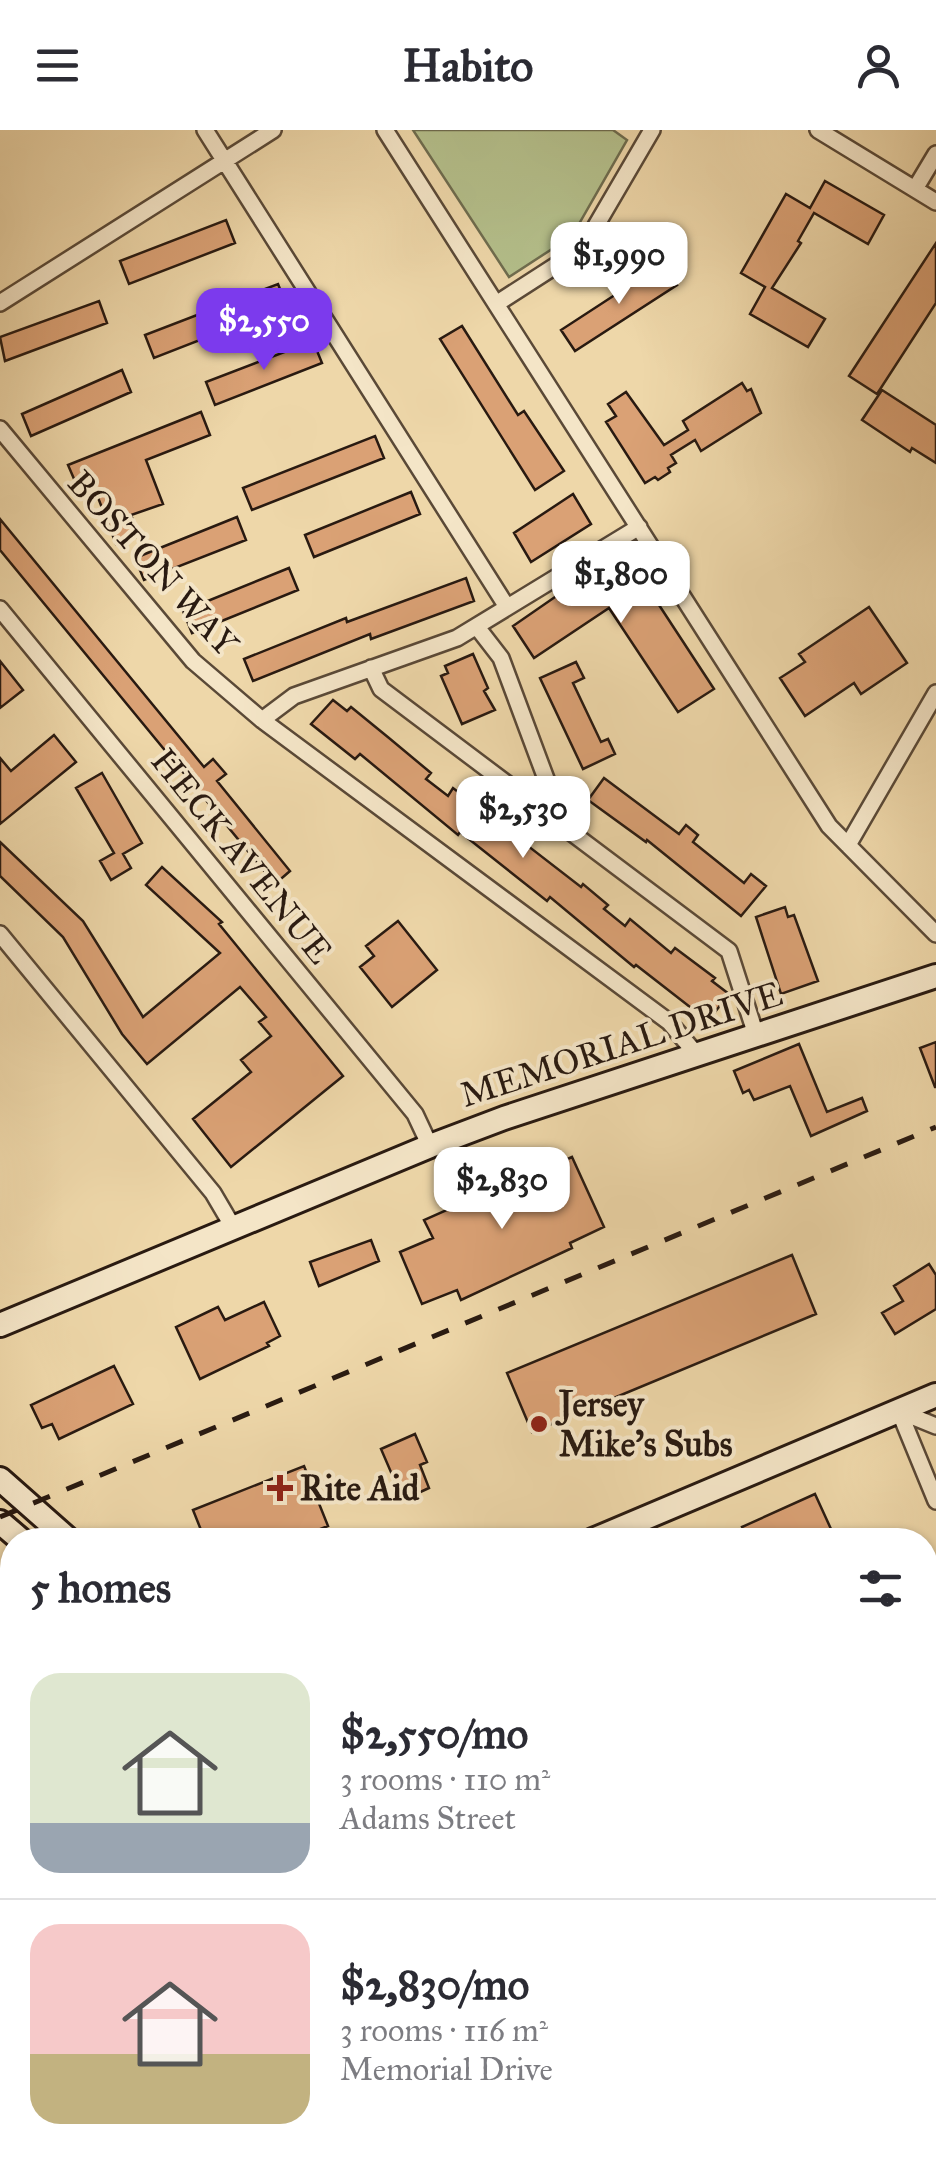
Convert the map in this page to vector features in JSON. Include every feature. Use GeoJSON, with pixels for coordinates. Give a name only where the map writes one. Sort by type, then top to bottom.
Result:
{"type":"FeatureCollection","features":[{"type":"Feature","properties":{"kind":"street"},"geometry":{"type":"LineString","coordinates":[[204,130],[507,607]]}},
{"type":"Feature","properties":{"kind":"street"},"geometry":{"type":"LineString","coordinates":[[0,303],[272,130]]}},
{"type":"Feature","properties":{"kind":"street"},"geometry":{"type":"LineString","coordinates":[[385,130],[829,826],[936,934]]}},
{"type":"Feature","properties":{"kind":"street"},"geometry":{"type":"LineString","coordinates":[[496,304],[583,248],[652,130]]}},
{"type":"Feature","properties":{"kind":"street"},"geometry":{"type":"LineString","coordinates":[[818,130],[936,202]]}},
{"type":"Feature","properties":{"kind":"street"},"geometry":{"type":"LineString","coordinates":[[915,190],[936,154]]}},
{"type":"Feature","properties":{"kind":"street","name":"BOSTON WAY"},"geometry":{"type":"LineString","coordinates":[[0,429],[193,661],[262,720],[669,1022],[698,1056]]}},
{"type":"Feature","properties":{"kind":"street"},"geometry":{"type":"LineString","coordinates":[[262,720],[294,696],[430,650],[477,626],[638,527]]}},
{"type":"Feature","properties":{"kind":"street","name":"HECK AVENUE"},"geometry":{"type":"LineString","coordinates":[[0,610],[415,1114],[430,1146]]}},
{"type":"Feature","properties":{"kind":"street"},"geometry":{"type":"LineString","coordinates":[[477,626],[501,658],[564,827]]}},
{"type":"Feature","properties":{"kind":"street"},"geometry":{"type":"LineString","coordinates":[[371,668],[380,689],[729,951],[756,1036]]}},
{"type":"Feature","properties":{"kind":"street"},"geometry":{"type":"LineString","coordinates":[[848,845],[934,699]]}},
{"type":"Feature","properties":{"kind":"street"},"geometry":{"type":"LineString","coordinates":[[0,934],[213,1193],[233,1227]]}},
{"type":"Feature","properties":{"kind":"street","name":"MEMORIAL DRIVE"},"geometry":{"type":"LineString","coordinates":[[0,1325],[504,1118],[936,976]]}},
{"type":"Feature","properties":{"kind":"street"},"geometry":{"type":"LineString","coordinates":[[622,1528],[936,1395]]}},
{"type":"Feature","properties":{"kind":"street"},"geometry":{"type":"LineString","coordinates":[[899,1411],[936,1426]]}},
{"type":"Feature","properties":{"kind":"street"},"geometry":{"type":"LineString","coordinates":[[899,1411],[936,1501]]}},
{"type":"Feature","properties":{"kind":"street"},"geometry":{"type":"LineString","coordinates":[[0,1479],[55,1528]]}},
{"type":"Feature","properties":{"kind":"green space"},"geometry":{"type":"Polygon","coordinates":[[[413,130],[613,130],[627,140],[572,236],[509,277],[413,130]]]}},
{"type":"Feature","properties":{"kind":"building"},"geometry":{"type":"Polygon","coordinates":[[[825,181],[884,215],[868,244],[814,213],[798,241],[801,243],[772,288],[825,319],[808,347],[750,314],[765,287],[741,273],[786,194],[810,208],[825,181]]]}},
{"type":"Feature","properties":{"kind":"building"},"geometry":{"type":"Polygon","coordinates":[[[226,220],[235,243],[129,284],[120,261],[226,220]]]}},
{"type":"Feature","properties":{"kind":"building"},"geometry":{"type":"Polygon","coordinates":[[[936,243],[936,303],[877,394],[849,376],[936,243]]]}},
{"type":"Feature","properties":{"kind":"building"},"geometry":{"type":"Polygon","coordinates":[[[664,263],[677,285],[575,351],[561,330],[664,263]]]}},
{"type":"Feature","properties":{"kind":"building"},"geometry":{"type":"Polygon","coordinates":[[[278,284],[287,306],[154,358],[145,335],[278,284]]]}},
{"type":"Feature","properties":{"kind":"building"},"geometry":{"type":"Polygon","coordinates":[[[99,301],[107,323],[5,361],[0,337],[99,301]]]}},
{"type":"Feature","properties":{"kind":"building"},"geometry":{"type":"Polygon","coordinates":[[[462,326],[518,415],[524,411],[564,471],[535,490],[440,339],[462,326]]]}},
{"type":"Feature","properties":{"kind":"building"},"geometry":{"type":"Polygon","coordinates":[[[313,341],[322,363],[215,405],[206,382],[313,341]]]}},
{"type":"Feature","properties":{"kind":"building"},"geometry":{"type":"Polygon","coordinates":[[[122,370],[131,392],[31,436],[22,414],[122,370]]]}},
{"type":"Feature","properties":{"kind":"building"},"geometry":{"type":"Polygon","coordinates":[[[742,383],[747,391],[751,389],[761,413],[701,451],[695,440],[671,455],[676,463],[658,480],[655,477],[645,483],[606,422],[616,416],[608,404],[626,392],[664,445],[688,430],[683,421],[742,383]]]}},
{"type":"Feature","properties":{"kind":"building"},"geometry":{"type":"Polygon","coordinates":[[[882,390],[936,425],[936,463],[912,448],[910,452],[862,420],[882,390]]]}},
{"type":"Feature","properties":{"kind":"building"},"geometry":{"type":"Polygon","coordinates":[[[201,412],[210,435],[146,460],[163,504],[131,515],[139,536],[116,544],[92,482],[78,488],[68,465],[201,412]]]}},
{"type":"Feature","properties":{"kind":"building"},"geometry":{"type":"Polygon","coordinates":[[[375,436],[384,458],[252,510],[243,488],[375,436]]]}},
{"type":"Feature","properties":{"kind":"building"},"geometry":{"type":"Polygon","coordinates":[[[411,492],[420,514],[314,557],[305,535],[411,492]]]}},
{"type":"Feature","properties":{"kind":"building"},"geometry":{"type":"Polygon","coordinates":[[[573,494],[591,524],[531,562],[514,533],[573,494]]]}},
{"type":"Feature","properties":{"kind":"building"},"geometry":{"type":"Polygon","coordinates":[[[237,517],[246,540],[144,580],[135,558],[237,517]]]}},
{"type":"Feature","properties":{"kind":"building"},"geometry":{"type":"Polygon","coordinates":[[[0,519],[204,767],[213,759],[226,774],[217,781],[290,871],[275,884],[0,550],[0,519]]]}},
{"type":"Feature","properties":{"kind":"building"},"geometry":{"type":"Polygon","coordinates":[[[623,550],[714,689],[678,712],[609,608],[534,658],[513,626],[623,550]]]}},
{"type":"Feature","properties":{"kind":"building"},"geometry":{"type":"Polygon","coordinates":[[[289,568],[298,590],[192,633],[183,611],[289,568]]]}},
{"type":"Feature","properties":{"kind":"building"},"geometry":{"type":"Polygon","coordinates":[[[466,578],[474,601],[371,639],[370,634],[253,681],[244,659],[346,618],[347,622],[466,578]]]}},
{"type":"Feature","properties":{"kind":"building"},"geometry":{"type":"Polygon","coordinates":[[[869,607],[907,663],[861,694],[854,683],[805,716],[780,678],[805,662],[799,654],[869,607]]]}},
{"type":"Feature","properties":{"kind":"building"},"geometry":{"type":"Polygon","coordinates":[[[473,654],[488,688],[484,691],[495,710],[462,724],[441,676],[448,673],[445,666],[473,654]]]}},
{"type":"Feature","properties":{"kind":"building"},"geometry":{"type":"Polygon","coordinates":[[[0,661],[23,690],[0,708],[0,661]]]}},
{"type":"Feature","properties":{"kind":"building"},"geometry":{"type":"Polygon","coordinates":[[[576,662],[584,678],[573,683],[601,742],[608,739],[615,754],[583,769],[540,678],[576,662]]]}},
{"type":"Feature","properties":{"kind":"building"},"geometry":{"type":"Polygon","coordinates":[[[333,700],[347,711],[351,707],[431,773],[426,779],[448,796],[453,788],[581,887],[583,884],[625,926],[630,919],[671,953],[675,948],[715,978],[712,981],[729,994],[708,1021],[634,967],[550,897],[547,901],[460,832],[458,835],[360,754],[355,759],[311,724],[333,700]]]}},
{"type":"Feature","properties":{"kind":"building"},"geometry":{"type":"Polygon","coordinates":[[[54,735],[76,762],[0,824],[0,758],[11,771],[54,735]]]}},
{"type":"Feature","properties":{"kind":"building"},"geometry":{"type":"Polygon","coordinates":[[[102,773],[142,843],[123,854],[131,868],[111,880],[100,861],[114,853],[76,788],[102,773]]]}},
{"type":"Feature","properties":{"kind":"building"},"geometry":{"type":"Polygon","coordinates":[[[604,778],[679,834],[686,825],[698,835],[693,842],[744,883],[751,874],[766,886],[741,916],[647,840],[588,800],[604,778]]]}},
{"type":"Feature","properties":{"kind":"building"},"geometry":{"type":"Polygon","coordinates":[[[0,842],[83,921],[143,1017],[220,953],[146,885],[162,867],[222,922],[219,924],[343,1076],[231,1167],[193,1119],[251,1072],[241,1060],[271,1036],[259,1022],[266,1017],[240,987],[147,1064],[122,1034],[63,937],[0,876],[0,842]]]}},
{"type":"Feature","properties":{"kind":"building"},"geometry":{"type":"Polygon","coordinates":[[[785,907],[788,917],[794,915],[818,981],[781,994],[756,917],[785,907]]]}},
{"type":"Feature","properties":{"kind":"building"},"geometry":{"type":"Polygon","coordinates":[[[398,921],[437,970],[392,1007],[360,967],[374,956],[366,946],[398,921]]]}},
{"type":"Feature","properties":{"kind":"building"},"geometry":{"type":"Polygon","coordinates":[[[936,1042],[936,1087],[935,1087],[920,1048],[936,1042]]]}},
{"type":"Feature","properties":{"kind":"building"},"geometry":{"type":"Polygon","coordinates":[[[799,1044],[827,1112],[862,1098],[867,1111],[811,1136],[790,1086],[754,1100],[749,1090],[743,1093],[734,1071],[799,1044]]]}},
{"type":"Feature","properties":{"kind":"building"},"geometry":{"type":"Polygon","coordinates":[[[572,1157],[604,1227],[570,1243],[572,1248],[461,1300],[457,1290],[422,1304],[400,1252],[433,1238],[424,1220],[447,1210],[444,1204],[505,1175],[510,1185],[572,1157]]]}},
{"type":"Feature","properties":{"kind":"building"},"geometry":{"type":"Polygon","coordinates":[[[371,1240],[379,1261],[319,1286],[310,1262],[371,1240]]]}},
{"type":"Feature","properties":{"kind":"building"},"geometry":{"type":"Polygon","coordinates":[[[792,1255],[816,1314],[532,1432],[507,1373],[792,1255]]]}},
{"type":"Feature","properties":{"kind":"building"},"geometry":{"type":"Polygon","coordinates":[[[929,1264],[936,1275],[936,1309],[895,1334],[882,1313],[903,1301],[894,1286],[929,1264]]]}},
{"type":"Feature","properties":{"kind":"building"},"geometry":{"type":"Polygon","coordinates":[[[264,1302],[280,1336],[267,1343],[269,1346],[200,1379],[176,1327],[218,1307],[225,1320],[264,1302]]]}},
{"type":"Feature","properties":{"kind":"building"},"geometry":{"type":"Polygon","coordinates":[[[114,1366],[133,1404],[59,1439],[52,1424],[42,1428],[31,1405],[114,1366]]]}},
{"type":"Feature","properties":{"kind":"building"},"geometry":{"type":"Polygon","coordinates":[[[415,1434],[427,1462],[420,1465],[429,1488],[403,1500],[381,1449],[415,1434]]]}},
{"type":"Feature","properties":{"kind":"building","name":"Rite Aid"},"geometry":{"type":"Polygon","coordinates":[[[304,1466],[328,1526],[200,1528],[193,1510],[304,1466]]]}},
{"type":"Feature","properties":{"kind":"building"},"geometry":{"type":"Polygon","coordinates":[[[815,1494],[831,1528],[742,1528],[815,1494]]]}},
{"type":"Feature","properties":{"kind":"railway"},"geometry":{"type":"LineString","coordinates":[[0,1517],[936,1127]]}},
{"type":"Feature","properties":{"kind":"place","name":"Jersey Mike's Subs"},"geometry":{"type":"Point","coordinates":[539,1424]}},
{"type":"Feature","properties":{"kind":"place","name":"Rite Aid"},"geometry":{"type":"Point","coordinates":[280,1488]}}]}
